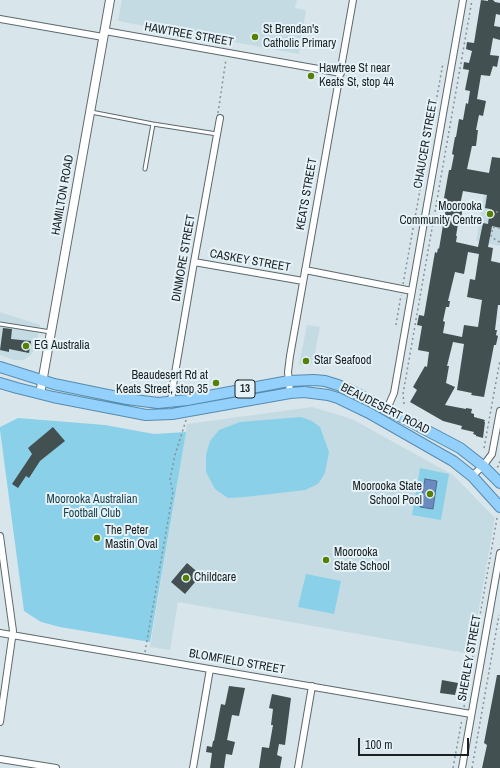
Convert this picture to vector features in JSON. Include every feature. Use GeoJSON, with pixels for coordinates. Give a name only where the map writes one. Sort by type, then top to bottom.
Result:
{"type":"FeatureCollection","features":[{"type":"Feature","properties":{"kind":"highway","name":"BEAUDESERT ROAD"},"geometry":{"type":"LineString","coordinates":[[0,367],[42,381],[127,399],[158,403],[289,381],[325,381],[338,385],[387,409],[460,448],[483,466],[500,483]]}},
{"type":"Feature","properties":{"kind":"highway","name":"BEAUDESERT ROAD"},"geometry":{"type":"LineString","coordinates":[[0,382],[40,394],[146,415],[166,415],[188,412],[290,393],[304,392],[322,394],[338,398],[348,403],[453,461],[472,476],[500,507]]}},
{"type":"Feature","properties":{"kind":"street","name":"HAMILTON ROAD"},"geometry":{"type":"LineString","coordinates":[[40,394],[110,0]]}},
{"type":"Feature","properties":{"kind":"street","name":"KEATS STREET"},"geometry":{"type":"LineString","coordinates":[[290,393],[288,369],[290,356],[354,0]]}},
{"type":"Feature","properties":{"kind":"street","name":"CHAUCER STREET"},"geometry":{"type":"LineString","coordinates":[[387,409],[394,393],[463,0]]}},
{"type":"Feature","properties":{"kind":"street","name":"HAWTREE STREET"},"geometry":{"type":"LineString","coordinates":[[0,19],[227,53],[341,73]]}},
{"type":"Feature","properties":{"kind":"street","name":"DINMORE STREET"},"geometry":{"type":"LineString","coordinates":[[171,402],[171,393],[220,118]]}},
{"type":"Feature","properties":{"kind":"street","name":"CASKEY STREET"},"geometry":{"type":"LineString","coordinates":[[194,262],[303,281]]}},
{"type":"Feature","properties":{"kind":"street","name":"CASKEY STREET"},"geometry":{"type":"LineString","coordinates":[[305,270],[412,291]]}},
{"type":"Feature","properties":{"kind":"street"},"geometry":{"type":"LineString","coordinates":[[472,476],[489,459],[494,448],[500,412]]}},
{"type":"Feature","properties":{"kind":"street"},"geometry":{"type":"LineString","coordinates":[[0,536],[13,636],[0,722]]}},
{"type":"Feature","properties":{"kind":"street","name":"SHERLEY STREET"},"geometry":{"type":"LineString","coordinates":[[462,768],[500,553]]}},
{"type":"Feature","properties":{"kind":"street","name":"BLOMFIELD STREET"},"geometry":{"type":"LineString","coordinates":[[0,633],[471,714]]}},
{"type":"Feature","properties":{"kind":"street"},"geometry":{"type":"LineString","coordinates":[[193,768],[210,669]]}},
{"type":"Feature","properties":{"kind":"street"},"geometry":{"type":"LineString","coordinates":[[298,768],[312,686]]}},
{"type":"Feature","properties":{"kind":"street"},"geometry":{"type":"LineString","coordinates":[[0,759],[56,768]]}},
{"type":"Feature","properties":{"kind":"lane"},"geometry":{"type":"LineString","coordinates":[[90,112],[217,134]]}},
{"type":"Feature","properties":{"kind":"lane"},"geometry":{"type":"LineString","coordinates":[[145,169],[153,124]]}},
{"type":"Feature","properties":{"kind":"lane"},"geometry":{"type":"LineString","coordinates":[[0,324],[51,332]]}},
{"type":"Feature","properties":{"kind":"path"},"geometry":{"type":"LineString","coordinates":[[404,404],[404,386],[472,0]]}},
{"type":"Feature","properties":{"kind":"path"},"geometry":{"type":"LineString","coordinates":[[220,118],[218,109],[227,53]]}},
{"type":"Feature","properties":{"kind":"path"},"geometry":{"type":"LineString","coordinates":[[403,284],[443,63]]}},
{"type":"Feature","properties":{"kind":"path"},"geometry":{"type":"LineString","coordinates":[[500,228],[493,227],[491,236],[500,242]]}},
{"type":"Feature","properties":{"kind":"path"},"geometry":{"type":"LineString","coordinates":[[396,325],[402,292]]}},
{"type":"Feature","properties":{"kind":"path"},"geometry":{"type":"LineString","coordinates":[[484,448],[500,360]]}},
{"type":"Feature","properties":{"kind":"path"},"geometry":{"type":"LineString","coordinates":[[144,658],[173,492],[170,479],[175,455],[188,412]]}},
{"type":"Feature","properties":{"kind":"path"},"geometry":{"type":"LineString","coordinates":[[497,467],[499,466],[500,460]]}},
{"type":"Feature","properties":{"kind":"path"},"geometry":{"type":"LineString","coordinates":[[464,704],[497,518]]}},
{"type":"Feature","properties":{"kind":"path"},"geometry":{"type":"LineString","coordinates":[[472,768],[499,615]]}},
{"type":"Feature","properties":{"kind":"path"},"geometry":{"type":"LineString","coordinates":[[453,768],[461,722]]}},
{"type":"Feature","properties":{"kind":"shaded area","name":"St Brendan's Catholic Primary"},"geometry":{"type":"Polygon","coordinates":[[[122,0],[297,0],[295,8],[306,10],[299,54],[118,21],[122,0]]]}},
{"type":"Feature","properties":{"kind":"shaded area","name":"Moorooka Community Centre"},"geometry":{"type":"Polygon","coordinates":[[[486,184],[500,187],[500,246],[476,241],[486,184]]]}},
{"type":"Feature","properties":{"kind":"shaded area"},"geometry":{"type":"Polygon","coordinates":[[[0,312],[40,325],[35,349],[31,355],[23,360],[14,360],[0,355],[0,312]]]}},
{"type":"Feature","properties":{"kind":"shaded area"},"geometry":{"type":"Polygon","coordinates":[[[307,325],[320,327],[313,363],[299,365],[307,325]]]}},
{"type":"Feature","properties":{"kind":"shaded area","name":"Moorooka State School"},"geometry":{"type":"Polygon","coordinates":[[[312,407],[352,419],[453,475],[495,518],[471,654],[178,602],[170,650],[150,647],[187,424],[312,407]]]}},
{"type":"Feature","properties":{"kind":"shaded area"},"geometry":{"type":"Polygon","coordinates":[[[425,479],[437,481],[433,509],[420,507],[425,479]]]}},
{"type":"Feature","properties":{"kind":"green space"},"geometry":{"type":"Polygon","coordinates":[[[301,417],[312,421],[320,427],[329,452],[325,473],[318,484],[305,490],[228,498],[215,489],[206,472],[206,455],[210,441],[219,430],[240,422],[301,417]]]}},
{"type":"Feature","properties":{"kind":"green space","name":"Moorooka Australian Football Club"},"geometry":{"type":"Polygon","coordinates":[[[18,418],[105,425],[154,434],[186,432],[150,642],[60,627],[41,622],[24,611],[0,430],[0,427],[18,418]]]}},
{"type":"Feature","properties":{"kind":"green space","name":"Moorooka State School Pool"},"geometry":{"type":"Polygon","coordinates":[[[420,468],[449,474],[441,520],[412,515],[420,468]]]}},
{"type":"Feature","properties":{"kind":"green space"},"geometry":{"type":"Polygon","coordinates":[[[306,574],[341,581],[334,614],[298,607],[306,574]]]}},
{"type":"Feature","properties":{"kind":"building"},"geometry":{"type":"Polygon","coordinates":[[[481,0],[493,0],[500,3],[500,15],[496,14],[494,26],[500,27],[500,40],[493,38],[490,55],[499,56],[497,67],[493,66],[490,76],[481,75],[477,99],[486,101],[483,116],[479,115],[476,130],[478,130],[476,146],[472,146],[467,169],[489,173],[492,157],[500,158],[500,228],[492,226],[488,247],[493,248],[491,261],[500,263],[500,305],[498,305],[495,330],[497,330],[496,335],[498,336],[496,345],[494,345],[484,397],[471,395],[472,393],[457,390],[464,344],[453,342],[447,366],[449,366],[446,383],[455,387],[445,405],[472,409],[471,413],[474,414],[474,417],[485,420],[483,438],[473,434],[474,432],[461,429],[462,426],[443,421],[410,402],[417,390],[413,387],[425,366],[427,367],[429,352],[418,350],[422,326],[417,325],[419,315],[424,316],[435,252],[437,253],[438,248],[439,249],[447,201],[447,199],[444,198],[449,170],[451,170],[454,155],[452,154],[459,119],[463,120],[466,103],[468,104],[470,91],[465,90],[469,70],[463,69],[464,62],[469,63],[472,51],[466,49],[467,42],[474,43],[481,0]],[[463,191],[460,205],[463,206],[461,219],[459,218],[456,242],[478,247],[483,223],[488,224],[490,209],[485,208],[487,195],[463,191]],[[468,252],[464,274],[455,272],[448,301],[450,301],[449,307],[446,307],[443,321],[445,322],[443,333],[462,337],[464,325],[478,327],[482,300],[467,297],[470,279],[475,280],[479,254],[468,252]]]}},
{"type":"Feature","properties":{"kind":"building"},"geometry":{"type":"Polygon","coordinates":[[[3,328],[12,329],[11,339],[31,341],[29,353],[9,349],[9,352],[0,350],[3,328]]]}},
{"type":"Feature","properties":{"kind":"building"},"geometry":{"type":"Polygon","coordinates":[[[53,427],[65,441],[40,461],[29,478],[26,476],[18,488],[12,484],[32,454],[28,448],[53,427]]]}},
{"type":"Feature","properties":{"kind":"building","name":"Childcare"},"geometry":{"type":"Polygon","coordinates":[[[187,563],[201,575],[185,594],[171,582],[187,563]]]}},
{"type":"Feature","properties":{"kind":"building"},"geometry":{"type":"Polygon","coordinates":[[[497,675],[500,675],[500,768],[482,768],[487,745],[484,743],[497,675]]]}},
{"type":"Feature","properties":{"kind":"building"},"geometry":{"type":"Polygon","coordinates":[[[442,680],[458,683],[455,695],[440,693],[442,680]]]}},
{"type":"Feature","properties":{"kind":"building"},"geometry":{"type":"Polygon","coordinates":[[[229,686],[245,688],[239,716],[232,715],[227,740],[235,742],[232,755],[226,754],[224,768],[210,768],[212,753],[206,752],[207,746],[212,747],[221,704],[225,705],[229,686]]]}},
{"type":"Feature","properties":{"kind":"building"},"geometry":{"type":"Polygon","coordinates":[[[272,694],[291,698],[285,745],[279,744],[277,755],[282,757],[280,768],[259,768],[262,747],[269,748],[273,725],[271,725],[273,709],[269,708],[272,694]]]}},
{"type":"Feature","properties":{"kind":"place","name":"St Brendan's Catholic Primary"},"geometry":{"type":"Point","coordinates":[255,37]}},
{"type":"Feature","properties":{"kind":"place","name":"Hawtree St near Keats St, stop 44"},"geometry":{"type":"Point","coordinates":[311,76]}},
{"type":"Feature","properties":{"kind":"place","name":"Moorooka Community Centre"},"geometry":{"type":"Point","coordinates":[490,214]}},
{"type":"Feature","properties":{"kind":"place","name":"EG Australia"},"geometry":{"type":"Point","coordinates":[26,346]}},
{"type":"Feature","properties":{"kind":"place","name":"Star Seafood"},"geometry":{"type":"Point","coordinates":[306,361]}},
{"type":"Feature","properties":{"kind":"place","name":"Beaudesert Rd at Keats Street, stop 35"},"geometry":{"type":"Point","coordinates":[216,383]}},
{"type":"Feature","properties":{"kind":"place","name":"Moorooka State School Pool"},"geometry":{"type":"Point","coordinates":[430,494]}},
{"type":"Feature","properties":{"kind":"place","name":"The Peter Mastin Oval"},"geometry":{"type":"Point","coordinates":[97,538]}},
{"type":"Feature","properties":{"kind":"place","name":"Moorooka State School"},"geometry":{"type":"Point","coordinates":[326,560]}},
{"type":"Feature","properties":{"kind":"place","name":"Childcare"},"geometry":{"type":"Point","coordinates":[186,578]}}]}
